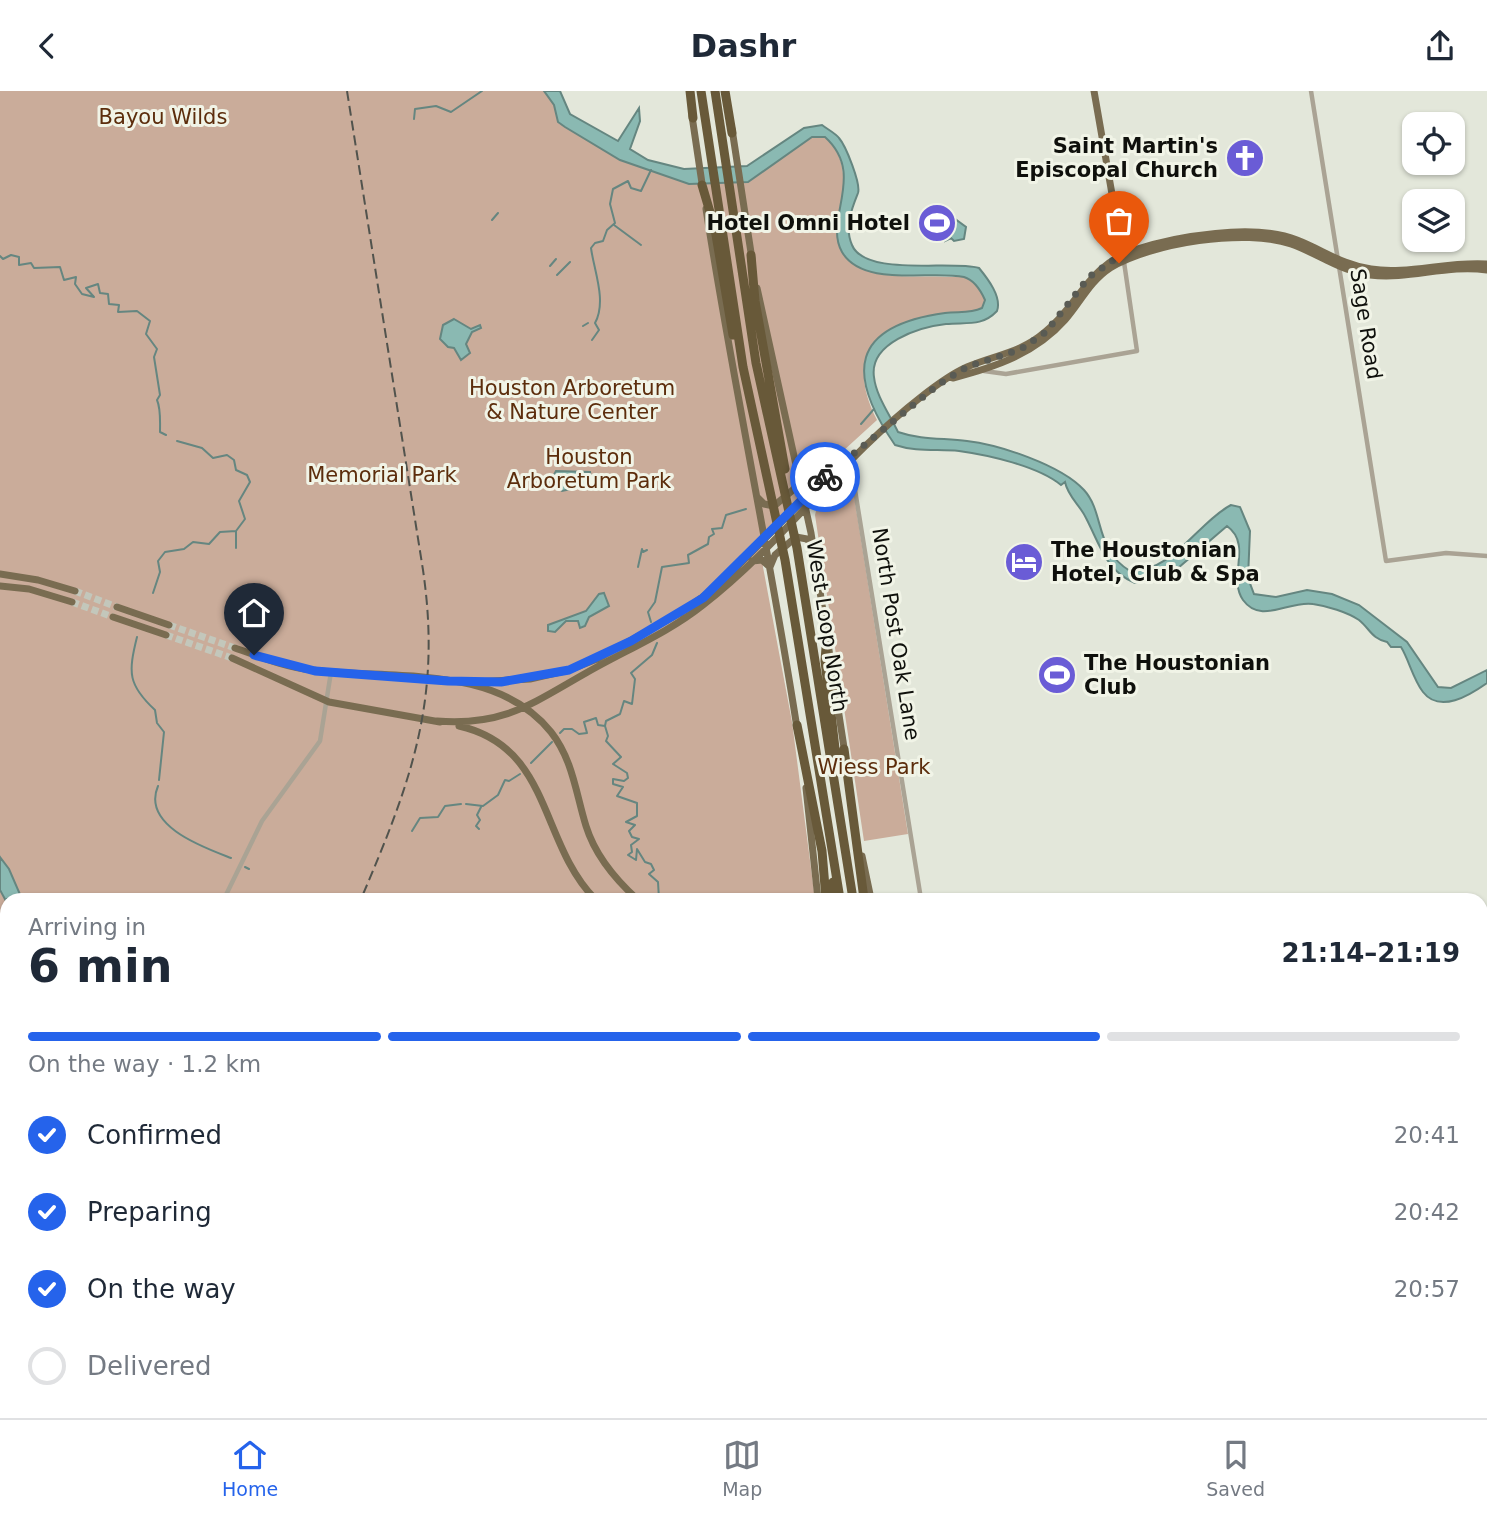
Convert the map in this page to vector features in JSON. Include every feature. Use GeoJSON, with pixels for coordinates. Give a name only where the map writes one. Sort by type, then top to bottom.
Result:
{"type":"FeatureCollection","features":[{"type":"Feature","properties":{"kind":"highway"},"geometry":{"type":"LineString","coordinates":[[689,91],[693,118]]}},
{"type":"Feature","properties":{"kind":"highway","name":"West Loop North"},"geometry":{"type":"LineString","coordinates":[[701,91],[711,155],[715,230],[785,559],[839,893]]}},
{"type":"Feature","properties":{"kind":"highway"},"geometry":{"type":"LineString","coordinates":[[715,91],[756,363],[784,481]]}},
{"type":"Feature","properties":{"kind":"highway"},"geometry":{"type":"LineString","coordinates":[[726,91],[732,133]]}},
{"type":"Feature","properties":{"kind":"highway"},"geometry":{"type":"LineString","coordinates":[[702,185],[715,230]]}},
{"type":"Feature","properties":{"kind":"highway"},"geometry":{"type":"LineString","coordinates":[[751,255],[755,301],[784,481]]}},
{"type":"Feature","properties":{"kind":"highway","name":"West Loop North"},"geometry":{"type":"LineString","coordinates":[[784,481],[852,893]]}},
{"type":"Feature","properties":{"kind":"highway"},"geometry":{"type":"LineString","coordinates":[[827,634],[825,661],[837,759],[836,792]]}},
{"type":"Feature","properties":{"kind":"highway"},"geometry":{"type":"LineString","coordinates":[[797,725],[822,851],[826,893]]}},
{"type":"Feature","properties":{"kind":"highway"},"geometry":{"type":"LineString","coordinates":[[845,750],[863,893]]}},
{"type":"Feature","properties":{"kind":"highway"},"geometry":{"type":"LineString","coordinates":[[829,835],[834,893]]}},
{"type":"Feature","properties":{"kind":"main road"},"geometry":{"type":"LineString","coordinates":[[1094,91],[1122,254]]}},
{"type":"Feature","properties":{"kind":"main road"},"geometry":{"type":"LineString","coordinates":[[693,118],[702,185]]}},
{"type":"Feature","properties":{"kind":"main road"},"geometry":{"type":"LineString","coordinates":[[732,133],[751,255],[811,533],[870,893]]}},
{"type":"Feature","properties":{"kind":"main road"},"geometry":{"type":"LineString","coordinates":[[715,230],[737,406],[766,542],[797,725],[817,893]]}},
{"type":"Feature","properties":{"kind":"main road"},"geometry":{"type":"LineString","coordinates":[[1122,254],[1235,234],[1277,234],[1330,257],[1341,265]]}},
{"type":"Feature","properties":{"kind":"main road"},"geometry":{"type":"LineString","coordinates":[[1235,234],[1292,244],[1341,265],[1387,273],[1487,264]]}},
{"type":"Feature","properties":{"kind":"main road"},"geometry":{"type":"LineString","coordinates":[[946,380],[1002,363],[1048,334],[1074,302],[1122,254],[1140,248],[1179,243]]}},
{"type":"Feature","properties":{"kind":"main road"},"geometry":{"type":"LineString","coordinates":[[1330,257],[1339,249]]}},
{"type":"Feature","properties":{"kind":"main road"},"geometry":{"type":"LineString","coordinates":[[1466,265],[1487,270]]}},
{"type":"Feature","properties":{"kind":"main road"},"geometry":{"type":"LineString","coordinates":[[804,502],[816,495],[871,439],[912,404],[946,380],[967,367],[1012,356]]}},
{"type":"Feature","properties":{"kind":"main road"},"geometry":{"type":"LineString","coordinates":[[236,648],[287,666],[448,681],[501,682],[542,677],[583,665],[633,644],[696,611],[750,562],[828,474],[843,460],[850,458]]}},
{"type":"Feature","properties":{"kind":"main road"},"geometry":{"type":"LineString","coordinates":[[798,476],[809,485],[828,474]]}},
{"type":"Feature","properties":{"kind":"main road"},"geometry":{"type":"LineString","coordinates":[[757,496],[764,504],[774,506],[794,489],[798,476]]}},
{"type":"Feature","properties":{"kind":"main road"},"geometry":{"type":"LineString","coordinates":[[811,533],[810,517],[816,495]]}},
{"type":"Feature","properties":{"kind":"main road"},"geometry":{"type":"LineString","coordinates":[[750,552],[758,533],[760,516]]}},
{"type":"Feature","properties":{"kind":"main road"},"geometry":{"type":"LineString","coordinates":[[770,567],[775,555],[796,537],[807,539],[814,550]]}},
{"type":"Feature","properties":{"kind":"main road"},"geometry":{"type":"LineString","coordinates":[[437,721],[482,722],[518,711],[533,703],[633,644],[703,598],[750,552],[766,542]]}},
{"type":"Feature","properties":{"kind":"main road"},"geometry":{"type":"LineString","coordinates":[[750,562],[762,560],[770,567]]}},
{"type":"Feature","properties":{"kind":"main road"},"geometry":{"type":"LineString","coordinates":[[0,574],[38,580],[75,591]]}},
{"type":"Feature","properties":{"kind":"main road"},"geometry":{"type":"LineString","coordinates":[[0,586],[29,589],[72,602]]}},
{"type":"Feature","properties":{"kind":"main road"},"geometry":{"type":"LineString","coordinates":[[117,607],[169,625]]}},
{"type":"Feature","properties":{"kind":"main road"},"geometry":{"type":"LineString","coordinates":[[113,617],[166,635]]}},
{"type":"Feature","properties":{"kind":"main road"},"geometry":{"type":"LineString","coordinates":[[232,658],[329,702],[437,721],[488,737],[519,761],[538,789],[569,867],[590,893]]}},
{"type":"Feature","properties":{"kind":"main road"},"geometry":{"type":"LineString","coordinates":[[448,681],[478,686],[504,695],[525,707],[543,723],[561,747],[572,771],[587,829],[599,853],[632,893]]}},
{"type":"Feature","properties":{"kind":"street","name":"Sage Road"},"geometry":{"type":"LineString","coordinates":[[1311,91],[1339,249],[1386,561],[1446,553],[1487,556]]}},
{"type":"Feature","properties":{"kind":"street"},"geometry":{"type":"LineString","coordinates":[[979,371],[1011,372],[1138,351],[1122,254]]}},
{"type":"Feature","properties":{"kind":"street"},"geometry":{"type":"LineString","coordinates":[[1002,363],[1001,370],[1011,372]]}},
{"type":"Feature","properties":{"kind":"street","name":"North Post Oak Lane"},"geometry":{"type":"LineString","coordinates":[[850,458],[853,463],[920,893]]}},
{"type":"Feature","properties":{"kind":"street"},"geometry":{"type":"LineString","coordinates":[[227,893],[262,821],[317,746],[329,702],[331,672]]}},
{"type":"Feature","properties":{"kind":"green space","name":"Memorial Park"},"geometry":{"type":"Polygon","coordinates":[[[0,91],[544,91],[554,105],[558,122],[565,127],[620,160],[689,184],[748,182],[812,137],[825,137],[837,153],[843,170],[839,237],[844,252],[856,264],[888,275],[967,278],[980,289],[986,304],[982,308],[972,312],[922,317],[886,333],[874,345],[866,359],[864,377],[867,397],[877,420],[843,451],[761,539],[763,567],[792,722],[814,893],[0,893],[0,91]]]}},
{"type":"Feature","properties":{"kind":"green space","name":"Wiess Park"},"geometry":{"type":"Polygon","coordinates":[[[846,471],[851,477],[908,834],[864,841],[815,515],[818,503],[846,471]]]}},
{"type":"Feature","properties":{"kind":"water"},"geometry":{"type":"Polygon","coordinates":[[[544,91],[560,91],[570,114],[618,141],[639,108],[640,121],[630,149],[648,160],[684,169],[747,166],[804,128],[822,125],[842,142],[855,174],[858,193],[849,231],[852,245],[860,255],[873,261],[891,264],[979,268],[998,300],[997,311],[986,320],[946,324],[910,333],[887,346],[879,355],[875,365],[875,384],[898,432],[996,447],[1061,472],[1091,499],[1105,542],[1119,562],[1130,571],[1159,564],[1172,556],[1218,513],[1231,505],[1240,507],[1250,531],[1248,578],[1254,594],[1276,597],[1307,590],[1332,594],[1359,605],[1407,642],[1438,687],[1451,688],[1487,670],[1487,683],[1464,697],[1438,702],[1423,692],[1401,647],[1391,647],[1374,636],[1354,617],[1313,604],[1267,611],[1250,607],[1243,600],[1237,581],[1238,542],[1227,526],[1171,574],[1135,583],[1117,572],[1110,564],[1065,482],[1061,485],[1039,472],[984,455],[911,449],[895,445],[869,396],[864,375],[866,357],[875,342],[890,329],[914,319],[982,308],[985,300],[974,283],[968,278],[950,275],[881,274],[852,263],[842,252],[838,239],[843,166],[837,151],[825,137],[812,137],[748,182],[689,184],[620,160],[565,127],[558,122],[554,105],[544,91]]]}},
{"type":"Feature","properties":{"kind":"water"},"geometry":{"type":"Polygon","coordinates":[[[938,212],[947,213],[966,227],[964,239],[954,241],[951,238],[945,241],[944,232],[937,229],[935,219],[938,212]]]}},
{"type":"Feature","properties":{"kind":"water"},"geometry":{"type":"Polygon","coordinates":[[[454,319],[471,329],[480,325],[481,328],[472,332],[466,344],[470,353],[461,360],[454,348],[448,347],[440,339],[443,325],[454,319]]]}},
{"type":"Feature","properties":{"kind":"water"},"geometry":{"type":"Polygon","coordinates":[[[556,471],[590,472],[592,482],[590,485],[562,491],[551,480],[556,471]]]}},
{"type":"Feature","properties":{"kind":"water"},"geometry":{"type":"Polygon","coordinates":[[[604,593],[609,606],[589,617],[585,626],[580,628],[578,621],[566,621],[555,632],[548,631],[548,625],[586,611],[599,594],[604,593]]]}},
{"type":"Feature","properties":{"kind":"water"},"geometry":{"type":"Polygon","coordinates":[[[0,857],[9,869],[19,893],[2,893],[0,857]]]}},
{"type":"Feature","properties":{"kind":"waterway"},"geometry":{"type":"LineString","coordinates":[[414,119],[415,109],[436,106],[451,112],[482,91]]}},
{"type":"Feature","properties":{"kind":"waterway"},"geometry":{"type":"LineString","coordinates":[[592,340],[599,330],[595,323],[600,296],[591,248],[595,243],[603,241],[607,230],[615,223],[610,204],[613,189],[628,181],[631,188],[641,191],[651,170]]}},
{"type":"Feature","properties":{"kind":"waterway"},"geometry":{"type":"LineString","coordinates":[[492,220],[498,213]]}},
{"type":"Feature","properties":{"kind":"waterway"},"geometry":{"type":"LineString","coordinates":[[614,225],[641,245]]}},
{"type":"Feature","properties":{"kind":"waterway"},"geometry":{"type":"LineString","coordinates":[[0,256],[3,259],[11,255],[19,257],[19,265],[31,263],[34,268],[60,267],[64,280],[76,277],[75,284],[82,294],[94,297],[86,288],[98,284],[100,293],[108,294],[109,304],[119,305],[118,312],[137,311],[150,321],[146,334],[157,349],[154,357],[160,395],[157,400],[160,432],[166,435]]}},
{"type":"Feature","properties":{"kind":"waterway"},"geometry":{"type":"LineString","coordinates":[[550,266],[556,259]]}},
{"type":"Feature","properties":{"kind":"waterway"},"geometry":{"type":"LineString","coordinates":[[557,275],[570,262]]}},
{"type":"Feature","properties":{"kind":"waterway"},"geometry":{"type":"LineString","coordinates":[[583,326],[588,323]]}},
{"type":"Feature","properties":{"kind":"waterway"},"geometry":{"type":"LineString","coordinates":[[861,424],[874,409]]}},
{"type":"Feature","properties":{"kind":"waterway"},"geometry":{"type":"LineString","coordinates":[[153,593],[160,572],[158,561],[165,552],[184,549],[193,542],[209,544],[220,532],[236,531],[245,519],[239,501],[250,482],[247,475],[236,470],[234,460],[227,455],[213,458],[202,448],[177,441]]}},
{"type":"Feature","properties":{"kind":"waterway"},"geometry":{"type":"LineString","coordinates":[[651,622],[648,612],[655,602],[662,567],[689,563],[688,555],[708,544],[709,537],[714,534],[712,529],[722,528],[726,515],[746,509]]}},
{"type":"Feature","properties":{"kind":"waterway"},"geometry":{"type":"LineString","coordinates":[[236,531],[236,548]]}},
{"type":"Feature","properties":{"kind":"waterway"},"geometry":{"type":"LineString","coordinates":[[638,567],[642,549],[643,552],[647,550]]}},
{"type":"Feature","properties":{"kind":"waterway"},"geometry":{"type":"LineString","coordinates":[[137,637],[132,660],[132,678],[140,693],[155,710],[157,723],[164,732],[159,780]]}},
{"type":"Feature","properties":{"kind":"waterway"},"geometry":{"type":"LineString","coordinates":[[560,733],[564,729],[572,729],[579,734],[587,733],[584,722],[596,718],[598,725],[605,726],[606,721],[620,714],[624,701],[632,704],[635,679],[631,673],[652,655],[657,643]]}},
{"type":"Feature","properties":{"kind":"waterway"},"geometry":{"type":"LineString","coordinates":[[605,726],[608,736],[606,741],[621,757],[613,764],[627,773],[628,778],[624,781],[613,779],[613,784],[623,787],[617,796],[637,803],[637,816],[626,822],[635,825],[629,831],[632,837],[639,839],[631,845],[632,852],[628,855],[636,860],[637,849],[645,862],[651,864],[654,870],[649,874],[658,882],[659,893]]}},
{"type":"Feature","properties":{"kind":"waterway"},"geometry":{"type":"LineString","coordinates":[[531,763],[552,742]]}},
{"type":"Feature","properties":{"kind":"waterway"},"geometry":{"type":"LineString","coordinates":[[466,804],[483,806],[498,795],[505,780],[509,781],[520,774]]}},
{"type":"Feature","properties":{"kind":"waterway"},"geometry":{"type":"LineString","coordinates":[[158,786],[155,800],[159,813],[167,824],[192,841],[231,858]]}},
{"type":"Feature","properties":{"kind":"waterway"},"geometry":{"type":"LineString","coordinates":[[412,831],[420,818],[438,817],[445,806],[461,804]]}},
{"type":"Feature","properties":{"kind":"waterway"},"geometry":{"type":"LineString","coordinates":[[479,829],[476,826],[480,820],[477,815],[481,807]]}},
{"type":"Feature","properties":{"kind":"waterway"},"geometry":{"type":"LineString","coordinates":[[245,867],[249,869]]}},
{"type":"Feature","properties":{"kind":"tunnel"},"geometry":{"type":"LineString","coordinates":[[75,591],[117,607]]}},
{"type":"Feature","properties":{"kind":"tunnel"},"geometry":{"type":"LineString","coordinates":[[72,602],[113,617]]}},
{"type":"Feature","properties":{"kind":"tunnel"},"geometry":{"type":"LineString","coordinates":[[169,625],[235,648]]}},
{"type":"Feature","properties":{"kind":"tunnel"},"geometry":{"type":"LineString","coordinates":[[166,635],[232,658]]}},
{"type":"Feature","properties":{"kind":"railway"},"geometry":{"type":"LineString","coordinates":[[347,91],[423,570],[428,617],[425,700],[418,739],[408,778],[364,893]]}},
{"type":"Feature","properties":{"kind":"way so far"},"geometry":{"type":"LineString","coordinates":[[825,477],[939,384],[967,367],[1021,349],[1046,332],[1062,316],[1089,277],[1122,254],[1124,261],[1119,263]]}},
{"type":"Feature","properties":{"kind":"place","name":"Saint Martin's Episcopal Church"},"geometry":{"type":"Point","coordinates":[1245,158]}},
{"type":"Feature","properties":{"kind":"place","name":"Hotel Omni Hotel"},"geometry":{"type":"Point","coordinates":[937,223]}},
{"type":"Feature","properties":{"kind":"place","name":"The Houstonian Hotel, Club & Spa"},"geometry":{"type":"Point","coordinates":[1024,562]}},
{"type":"Feature","properties":{"kind":"place","name":"The Houstonian Club"},"geometry":{"type":"Point","coordinates":[1057,675]}},
{"type":"Feature","properties":{"kind":"route"},"geometry":{"type":"LineString","coordinates":[[254,655],[287,666],[315,671],[448,681],[501,682],[542,677],[569,670],[631,641],[703,598],[825,477]]}},
{"type":"Feature","properties":{"kind":"park label","name":"Bayou Wilds"},"geometry":{"type":"Point","coordinates":[163,117]}},
{"type":"Feature","properties":{"kind":"park label","name":"Houston Arboretum & Nature Center"},"geometry":{"type":"Point","coordinates":[572,400]}},
{"type":"Feature","properties":{"kind":"park label","name":"Houston Arboretum Park"},"geometry":{"type":"Point","coordinates":[589,469]}}]}
